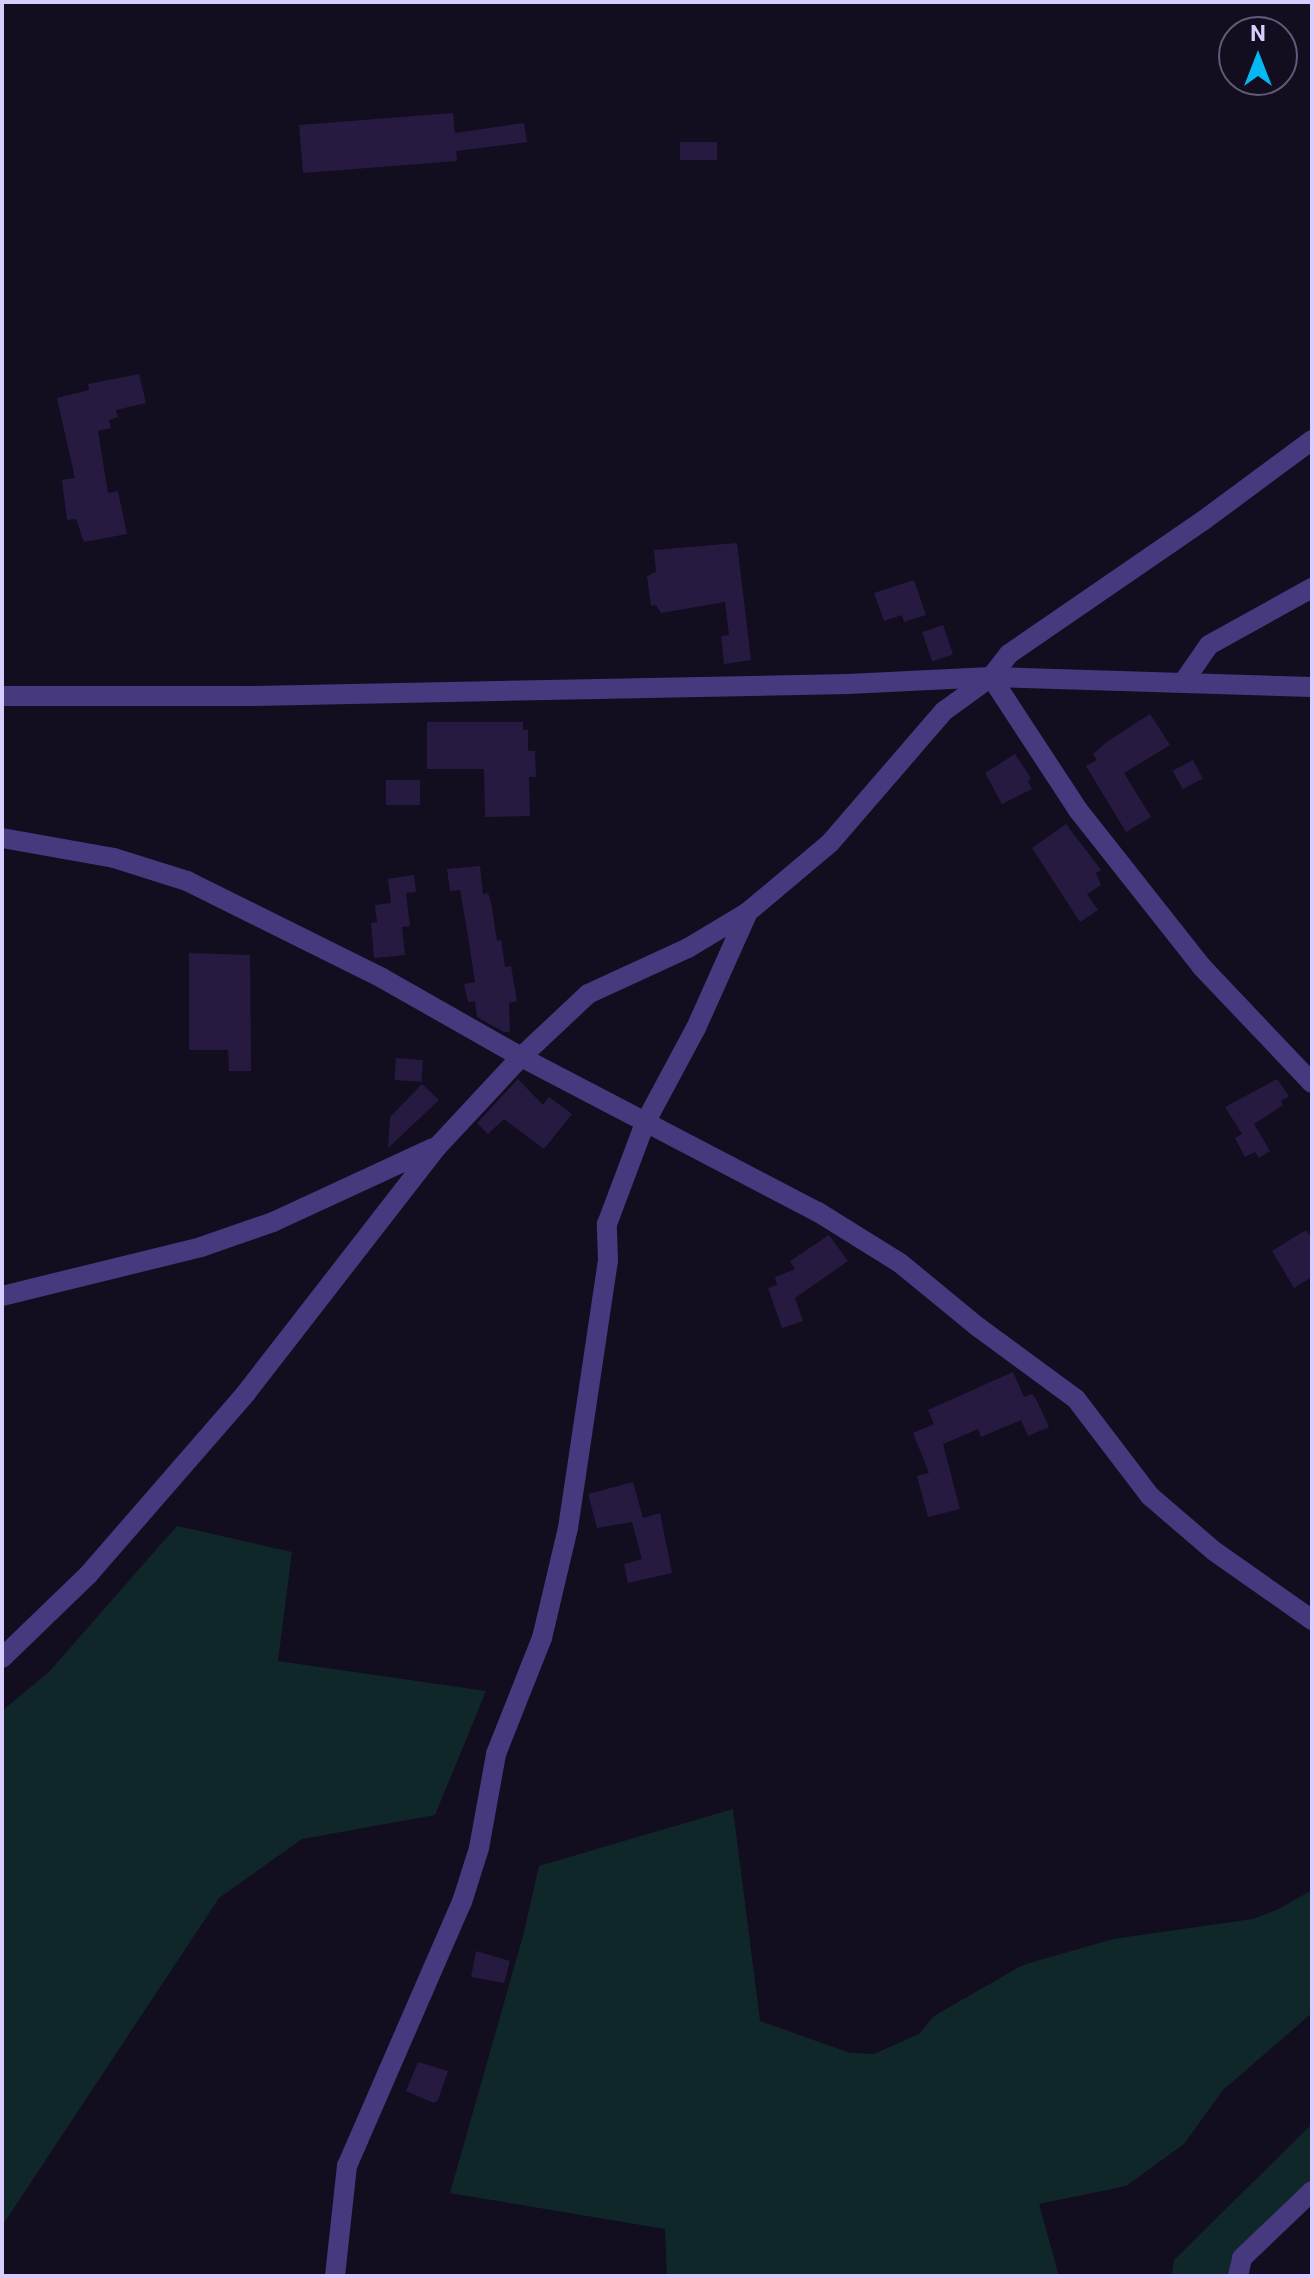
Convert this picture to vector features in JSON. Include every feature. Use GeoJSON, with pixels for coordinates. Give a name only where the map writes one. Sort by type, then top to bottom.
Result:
{"type":"FeatureCollection","features":[{"type":"Feature","properties":{"kind":"street"},"geometry":{"type":"LineString","coordinates":[[2,1658],[88,1575],[246,1393],[437,1147],[521,1057],[588,994],[688,948],[748,912],[830,843],[944,711],[991,677],[1009,654],[1204,520],[1312,440]]}},
{"type":"Feature","properties":{"kind":"street"},"geometry":{"type":"LineString","coordinates":[[1184,681],[1209,645],[1312,588]]}},
{"type":"Feature","properties":{"kind":"street"},"geometry":{"type":"LineString","coordinates":[[991,677],[1078,810],[1201,966],[1312,1083]]}},
{"type":"Feature","properties":{"kind":"street"},"geometry":{"type":"LineString","coordinates":[[2,696],[266,696],[848,684],[991,677],[1312,687]]}},
{"type":"Feature","properties":{"kind":"street"},"geometry":{"type":"LineString","coordinates":[[2,838],[114,858],[187,881],[382,978],[521,1057],[818,1212],[900,1263],[978,1327],[1076,1399],[1150,1496],[1214,1551],[1312,1620]]}},
{"type":"Feature","properties":{"kind":"street"},"geometry":{"type":"LineString","coordinates":[[335,2276],[347,2166],[462,1902],[479,1848],[496,1754],[542,1638],[568,1528],[608,1260],[607,1224],[645,1123],[696,1028],[748,912]]}},
{"type":"Feature","properties":{"kind":"street"},"geometry":{"type":"LineString","coordinates":[[2,1296],[201,1247],[273,1222],[437,1147]]}},
{"type":"Feature","properties":{"kind":"street"},"geometry":{"type":"LineString","coordinates":[[1238,2276],[1242,2258],[1312,2191]]}},
{"type":"Feature","properties":{"kind":"green space"},"geometry":{"type":"Polygon","coordinates":[[[177,1526],[292,1552],[278,1661],[486,1691],[435,1815],[302,1839],[219,1898],[2,2226],[2,1711],[49,1672],[177,1526]]]}},
{"type":"Feature","properties":{"kind":"green space"},"geometry":{"type":"Polygon","coordinates":[[[733,1809],[760,2021],[850,2053],[874,2054],[919,2034],[934,2016],[1023,1965],[1113,1939],[1253,1919],[1279,1909],[1312,1890],[1312,2013],[1223,2090],[1184,2144],[1126,2186],[1039,2204],[1059,2276],[667,2276],[665,2229],[450,2193],[523,1936],[539,1866],[733,1809]]]}},
{"type":"Feature","properties":{"kind":"green space"},"geometry":{"type":"Polygon","coordinates":[[[1312,2124],[1312,2181],[1243,2263],[1241,2276],[1172,2276],[1174,2260],[1312,2124]]]}},
{"type":"Feature","properties":{"kind":"building"},"geometry":{"type":"Polygon","coordinates":[[[453,113],[455,133],[524,123],[527,142],[456,151],[457,161],[303,173],[299,125],[453,113]]]}},
{"type":"Feature","properties":{"kind":"building"},"geometry":{"type":"Polygon","coordinates":[[[680,142],[717,142],[717,160],[680,160],[680,142]]]}},
{"type":"Feature","properties":{"kind":"building"},"geometry":{"type":"Polygon","coordinates":[[[139,374],[146,403],[116,410],[118,417],[109,420],[111,428],[98,431],[108,493],[118,491],[127,534],[84,542],[76,519],[67,520],[62,480],[75,478],[57,398],[89,390],[88,384],[139,374]]]}},
{"type":"Feature","properties":{"kind":"building"},"geometry":{"type":"Polygon","coordinates":[[[737,543],[751,660],[724,664],[721,636],[729,635],[725,602],[661,613],[656,605],[651,606],[647,576],[656,572],[654,550],[737,543]]]}},
{"type":"Feature","properties":{"kind":"building"},"geometry":{"type":"Polygon","coordinates":[[[914,580],[926,615],[904,622],[902,615],[884,621],[874,593],[914,580]]]}},
{"type":"Feature","properties":{"kind":"building"},"geometry":{"type":"Polygon","coordinates":[[[943,625],[953,654],[932,661],[922,632],[943,625]]]}},
{"type":"Feature","properties":{"kind":"building"},"geometry":{"type":"Polygon","coordinates":[[[1150,714],[1170,745],[1124,773],[1151,817],[1126,832],[1086,766],[1097,760],[1093,754],[1108,741],[1150,714]]]}},
{"type":"Feature","properties":{"kind":"building"},"geometry":{"type":"Polygon","coordinates":[[[427,722],[523,722],[523,730],[528,730],[528,751],[535,751],[536,777],[529,777],[530,816],[485,817],[484,769],[427,769],[427,722]]]}},
{"type":"Feature","properties":{"kind":"building"},"geometry":{"type":"Polygon","coordinates":[[[1015,754],[1031,778],[1028,781],[1032,789],[1002,804],[985,773],[1015,754]]]}},
{"type":"Feature","properties":{"kind":"building"},"geometry":{"type":"Polygon","coordinates":[[[1193,760],[1203,779],[1183,789],[1173,771],[1193,760]]]}},
{"type":"Feature","properties":{"kind":"building"},"geometry":{"type":"Polygon","coordinates":[[[386,780],[420,780],[420,805],[386,805],[386,780]]]}},
{"type":"Feature","properties":{"kind":"building"},"geometry":{"type":"Polygon","coordinates":[[[1066,824],[1101,870],[1096,873],[1101,885],[1087,894],[1098,910],[1080,922],[1032,848],[1066,824]]]}},
{"type":"Feature","properties":{"kind":"building"},"geometry":{"type":"Polygon","coordinates":[[[480,866],[483,894],[488,893],[491,902],[505,967],[511,966],[517,1001],[509,1003],[510,1032],[504,1032],[477,1017],[475,1001],[468,1002],[464,984],[475,982],[460,890],[450,891],[447,869],[480,866]]]}},
{"type":"Feature","properties":{"kind":"building"},"geometry":{"type":"Polygon","coordinates":[[[414,875],[416,892],[406,893],[410,926],[402,927],[405,955],[374,958],[371,923],[377,922],[375,905],[391,903],[388,879],[414,875]]]}},
{"type":"Feature","properties":{"kind":"building"},"geometry":{"type":"Polygon","coordinates":[[[189,953],[250,955],[251,1071],[229,1071],[228,1050],[189,1050],[189,953]]]}},
{"type":"Feature","properties":{"kind":"building"},"geometry":{"type":"Polygon","coordinates":[[[396,1058],[423,1060],[421,1082],[394,1080],[396,1058]]]}},
{"type":"Feature","properties":{"kind":"building"},"geometry":{"type":"Polygon","coordinates":[[[518,1079],[543,1105],[549,1097],[572,1114],[544,1149],[504,1119],[488,1134],[477,1123],[518,1079]]]}},
{"type":"Feature","properties":{"kind":"building"},"geometry":{"type":"Polygon","coordinates":[[[1277,1079],[1289,1096],[1281,1101],[1283,1105],[1254,1124],[1270,1151],[1259,1158],[1255,1152],[1245,1157],[1235,1138],[1242,1134],[1225,1107],[1277,1079]]]}},
{"type":"Feature","properties":{"kind":"building"},"geometry":{"type":"Polygon","coordinates":[[[422,1084],[439,1100],[388,1148],[390,1117],[422,1084]]]}},
{"type":"Feature","properties":{"kind":"building"},"geometry":{"type":"Polygon","coordinates":[[[1306,1230],[1312,1239],[1312,1277],[1294,1288],[1272,1251],[1306,1230]]]}},
{"type":"Feature","properties":{"kind":"building"},"geometry":{"type":"Polygon","coordinates":[[[829,1235],[848,1261],[795,1298],[803,1321],[782,1328],[768,1288],[777,1285],[775,1277],[795,1269],[790,1261],[829,1235]]]}},
{"type":"Feature","properties":{"kind":"building"},"geometry":{"type":"Polygon","coordinates":[[[1013,1372],[1024,1397],[1032,1394],[1049,1427],[1028,1436],[1021,1420],[981,1437],[978,1429],[943,1444],[960,1509],[928,1517],[917,1476],[929,1473],[913,1433],[934,1424],[928,1410],[1013,1372]]]}},
{"type":"Feature","properties":{"kind":"building"},"geometry":{"type":"Polygon","coordinates":[[[633,1482],[643,1518],[660,1513],[672,1573],[628,1583],[624,1564],[642,1559],[632,1522],[597,1528],[588,1494],[633,1482]]]}},
{"type":"Feature","properties":{"kind":"building"},"geometry":{"type":"Polygon","coordinates":[[[476,1951],[510,1961],[504,1983],[471,1977],[476,1951]]]}},
{"type":"Feature","properties":{"kind":"building"},"geometry":{"type":"Polygon","coordinates":[[[418,2062],[448,2071],[438,2100],[434,2103],[406,2091],[418,2062]]]}}]}
